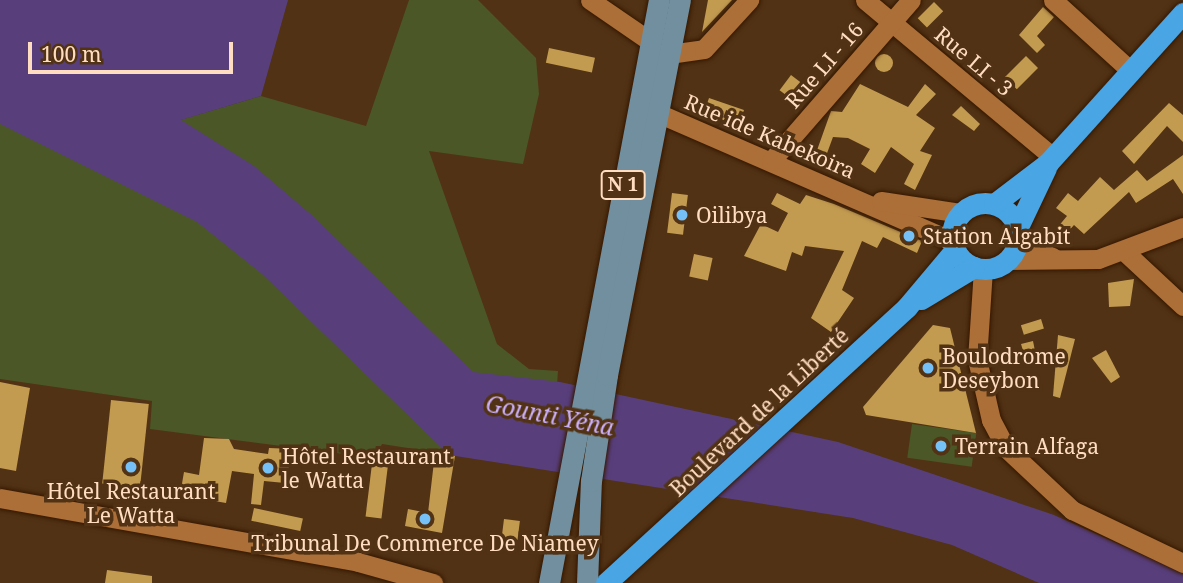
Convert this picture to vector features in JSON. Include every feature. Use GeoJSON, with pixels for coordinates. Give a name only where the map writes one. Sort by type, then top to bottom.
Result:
{"type":"FeatureCollection","features":[{"type":"Feature","properties":{"kind":"highway"},"geometry":{"type":"LineString","coordinates":[[1051,160],[1014,244],[979,268],[953,246],[960,213],[976,203],[994,204],[1051,160],[1183,13]]}},
{"type":"Feature","properties":{"kind":"highway"},"geometry":{"type":"LineString","coordinates":[[994,204],[1014,244]]}},
{"type":"Feature","properties":{"kind":"highway","name":"Boulevard de la Liberté"},"geometry":{"type":"LineString","coordinates":[[606,583],[644,553],[907,307],[953,246]]}},
{"type":"Feature","properties":{"kind":"highway","name":"Boulevard de la Liberté"},"geometry":{"type":"LineString","coordinates":[[907,307],[979,268]]}},
{"type":"Feature","properties":{"kind":"highway","name":"Boulevard de la Liberté"},"geometry":{"type":"LineString","coordinates":[[624,583],[644,553]]}},
{"type":"Feature","properties":{"kind":"main road","name":"N 1"},"geometry":{"type":"LineString","coordinates":[[597,372],[659,0]]}},
{"type":"Feature","properties":{"kind":"main road"},"geometry":{"type":"LineString","coordinates":[[660,114],[680,0]]}},
{"type":"Feature","properties":{"kind":"main road","name":"N 1"},"geometry":{"type":"LineString","coordinates":[[597,372],[660,114]]}},
{"type":"Feature","properties":{"kind":"main road"},"geometry":{"type":"LineString","coordinates":[[549,583],[569,476],[597,372]]}},
{"type":"Feature","properties":{"kind":"main road"},"geometry":{"type":"LineString","coordinates":[[587,583],[597,372]]}},
{"type":"Feature","properties":{"kind":"street"},"geometry":{"type":"LineString","coordinates":[[590,0],[651,42]]}},
{"type":"Feature","properties":{"kind":"street"},"geometry":{"type":"LineString","coordinates":[[669,54],[704,50],[749,0]]}},
{"type":"Feature","properties":{"kind":"street","name":"Rue LI - 3"},"geometry":{"type":"LineString","coordinates":[[865,0],[1051,160]]}},
{"type":"Feature","properties":{"kind":"street","name":"Rue LI - 16"},"geometry":{"type":"LineString","coordinates":[[771,161],[912,0]]}},
{"type":"Feature","properties":{"kind":"street"},"geometry":{"type":"LineString","coordinates":[[1053,0],[1131,71]]}},
{"type":"Feature","properties":{"kind":"street","name":"Rue ide Kabekoira"},"geometry":{"type":"LineString","coordinates":[[660,114],[863,199]]}},
{"type":"Feature","properties":{"kind":"street"},"geometry":{"type":"LineString","coordinates":[[863,199],[960,213]]}},
{"type":"Feature","properties":{"kind":"street"},"geometry":{"type":"LineString","coordinates":[[863,199],[953,246]]}},
{"type":"Feature","properties":{"kind":"street"},"geometry":{"type":"LineString","coordinates":[[1014,244],[1064,261],[1126,253],[1183,227]]}},
{"type":"Feature","properties":{"kind":"street"},"geometry":{"type":"LineString","coordinates":[[1126,253],[1183,306]]}},
{"type":"Feature","properties":{"kind":"street"},"geometry":{"type":"LineString","coordinates":[[979,268],[977,359],[991,420],[1006,448],[1072,510],[1183,562]]}},
{"type":"Feature","properties":{"kind":"street"},"geometry":{"type":"LineString","coordinates":[[0,498],[358,562],[433,583]]}},
{"type":"Feature","properties":{"kind":"green space"},"geometry":{"type":"Polygon","coordinates":[[[409,0],[478,0],[536,58],[539,94],[523,164],[429,151],[497,344],[529,369],[558,371],[551,470],[382,444],[375,458],[150,429],[152,401],[0,379],[0,43],[180,120],[261,96],[366,126],[409,0]]]}},
{"type":"Feature","properties":{"kind":"green space","name":"Terrain Alfaga"},"geometry":{"type":"Polygon","coordinates":[[[912,424],[976,433],[972,467],[907,458],[912,424]]]}},
{"type":"Feature","properties":{"kind":"water","name":"Gounti Yéna"},"geometry":{"type":"Polygon","coordinates":[[[0,0],[288,0],[261,96],[181,120],[254,166],[314,217],[473,372],[560,382],[838,442],[1054,515],[1183,573],[1183,583],[1039,583],[952,545],[853,518],[449,455],[262,274],[197,222],[0,124],[0,0]]]}},
{"type":"Feature","properties":{"kind":"building"},"geometry":{"type":"Polygon","coordinates":[[[708,0],[732,0],[702,32],[708,0]]]}},
{"type":"Feature","properties":{"kind":"building"},"geometry":{"type":"Polygon","coordinates":[[[934,2],[943,11],[927,27],[918,18],[934,2]]]}},
{"type":"Feature","properties":{"kind":"building"},"geometry":{"type":"Polygon","coordinates":[[[1043,7],[1054,17],[1037,36],[1045,45],[1037,53],[1019,35],[1043,7]]]}},
{"type":"Feature","properties":{"kind":"building"},"geometry":{"type":"Polygon","coordinates":[[[549,48],[595,58],[592,72],[546,63],[549,48]]]}},
{"type":"Feature","properties":{"kind":"building"},"geometry":{"type":"Polygon","coordinates":[[[884,54],[890,57],[893,63],[890,69],[884,72],[878,69],[875,63],[878,57],[884,54]]]}},
{"type":"Feature","properties":{"kind":"building"},"geometry":{"type":"Polygon","coordinates":[[[1026,56],[1038,68],[1017,89],[1005,77],[1026,56]]]}},
{"type":"Feature","properties":{"kind":"building"},"geometry":{"type":"Polygon","coordinates":[[[791,75],[812,91],[800,106],[780,90],[791,75]]]}},
{"type":"Feature","properties":{"kind":"building"},"geometry":{"type":"Polygon","coordinates":[[[860,84],[908,107],[925,84],[936,94],[916,115],[935,128],[920,151],[932,155],[915,190],[904,184],[914,164],[891,147],[875,173],[861,164],[870,149],[848,138],[833,137],[826,156],[816,153],[831,111],[842,112],[860,84]]]}},
{"type":"Feature","properties":{"kind":"building"},"geometry":{"type":"Polygon","coordinates":[[[709,98],[744,110],[739,125],[704,113],[709,98]]]}},
{"type":"Feature","properties":{"kind":"building"},"geometry":{"type":"Polygon","coordinates":[[[1169,103],[1183,115],[1183,142],[1167,126],[1134,164],[1122,151],[1169,103]]]}},
{"type":"Feature","properties":{"kind":"building"},"geometry":{"type":"Polygon","coordinates":[[[961,106],[980,124],[974,131],[952,115],[961,106]]]}},
{"type":"Feature","properties":{"kind":"building"},"geometry":{"type":"Polygon","coordinates":[[[1183,155],[1183,194],[1173,179],[1136,203],[1129,192],[1084,234],[1074,225],[1065,235],[1057,228],[1067,216],[1056,208],[1068,193],[1078,201],[1100,177],[1114,190],[1137,170],[1147,181],[1183,155]]]}},
{"type":"Feature","properties":{"kind":"building"},"geometry":{"type":"Polygon","coordinates":[[[672,193],[688,195],[683,235],[667,233],[672,193]]]}},
{"type":"Feature","properties":{"kind":"building"},"geometry":{"type":"Polygon","coordinates":[[[777,193],[800,204],[806,195],[834,204],[922,241],[917,253],[883,237],[877,248],[862,241],[842,290],[854,298],[831,332],[811,318],[844,251],[805,246],[802,256],[792,252],[786,271],[744,256],[761,224],[778,232],[788,213],[771,204],[777,193]]]}},
{"type":"Feature","properties":{"kind":"building"},"geometry":{"type":"Polygon","coordinates":[[[694,254],[713,258],[708,280],[689,276],[694,254]]]}},
{"type":"Feature","properties":{"kind":"building"},"geometry":{"type":"Polygon","coordinates":[[[1134,279],[1130,306],[1109,307],[1108,283],[1134,279]]]}},
{"type":"Feature","properties":{"kind":"building"},"geometry":{"type":"Polygon","coordinates":[[[1041,319],[1044,329],[1024,335],[1021,325],[1041,319]]]}},
{"type":"Feature","properties":{"kind":"building","name":"Boulodrome Deseybon"},"geometry":{"type":"Polygon","coordinates":[[[933,325],[950,328],[976,433],[866,415],[863,407],[933,325]]]}},
{"type":"Feature","properties":{"kind":"building"},"geometry":{"type":"Polygon","coordinates":[[[1058,335],[1075,339],[1060,398],[1053,396],[1058,335]]]}},
{"type":"Feature","properties":{"kind":"building"},"geometry":{"type":"Polygon","coordinates":[[[1033,341],[1037,361],[1027,364],[1021,344],[1033,341]]]}},
{"type":"Feature","properties":{"kind":"building"},"geometry":{"type":"Polygon","coordinates":[[[1106,350],[1120,377],[1111,383],[1092,358],[1106,350]]]}},
{"type":"Feature","properties":{"kind":"building"},"geometry":{"type":"Polygon","coordinates":[[[0,382],[30,388],[16,471],[0,468],[0,382]]]}},
{"type":"Feature","properties":{"kind":"building"},"geometry":{"type":"Polygon","coordinates":[[[111,400],[149,404],[140,488],[102,484],[111,400]]]}},
{"type":"Feature","properties":{"kind":"building"},"geometry":{"type":"Polygon","coordinates":[[[204,438],[229,439],[234,449],[268,454],[269,448],[293,449],[285,483],[264,481],[261,505],[251,504],[254,474],[232,471],[226,503],[180,495],[184,472],[199,475],[204,438]]]}},
{"type":"Feature","properties":{"kind":"building"},"geometry":{"type":"Polygon","coordinates":[[[435,453],[455,456],[442,533],[405,526],[408,509],[428,513],[435,453]]]}},
{"type":"Feature","properties":{"kind":"building"},"geometry":{"type":"Polygon","coordinates":[[[372,464],[388,466],[381,519],[366,517],[372,464]]]}},
{"type":"Feature","properties":{"kind":"building"},"geometry":{"type":"Polygon","coordinates":[[[254,508],[303,518],[300,531],[251,521],[254,508]]]}},
{"type":"Feature","properties":{"kind":"building"},"geometry":{"type":"Polygon","coordinates":[[[504,519],[520,521],[518,540],[502,538],[504,519]]]}},
{"type":"Feature","properties":{"kind":"building"},"geometry":{"type":"Polygon","coordinates":[[[107,570],[152,576],[152,583],[105,583],[107,570]]]}},
{"type":"Feature","properties":{"kind":"place","name":"Oilibya"},"geometry":{"type":"Point","coordinates":[682,215]}},
{"type":"Feature","properties":{"kind":"place","name":"Station Algabit"},"geometry":{"type":"Point","coordinates":[909,236]}},
{"type":"Feature","properties":{"kind":"place","name":"Boulodrome Deseybon"},"geometry":{"type":"Point","coordinates":[928,368]}},
{"type":"Feature","properties":{"kind":"place","name":"Terrain Alfaga"},"geometry":{"type":"Point","coordinates":[941,446]}},
{"type":"Feature","properties":{"kind":"place","name":"Hôtel Restaurant Le Watta"},"geometry":{"type":"Point","coordinates":[131,467]}},
{"type":"Feature","properties":{"kind":"place","name":"Hôtel Restaurant le Watta"},"geometry":{"type":"Point","coordinates":[268,468]}},
{"type":"Feature","properties":{"kind":"place","name":"Tribunal De Commerce De Niamey"},"geometry":{"type":"Point","coordinates":[425,519]}}]}
